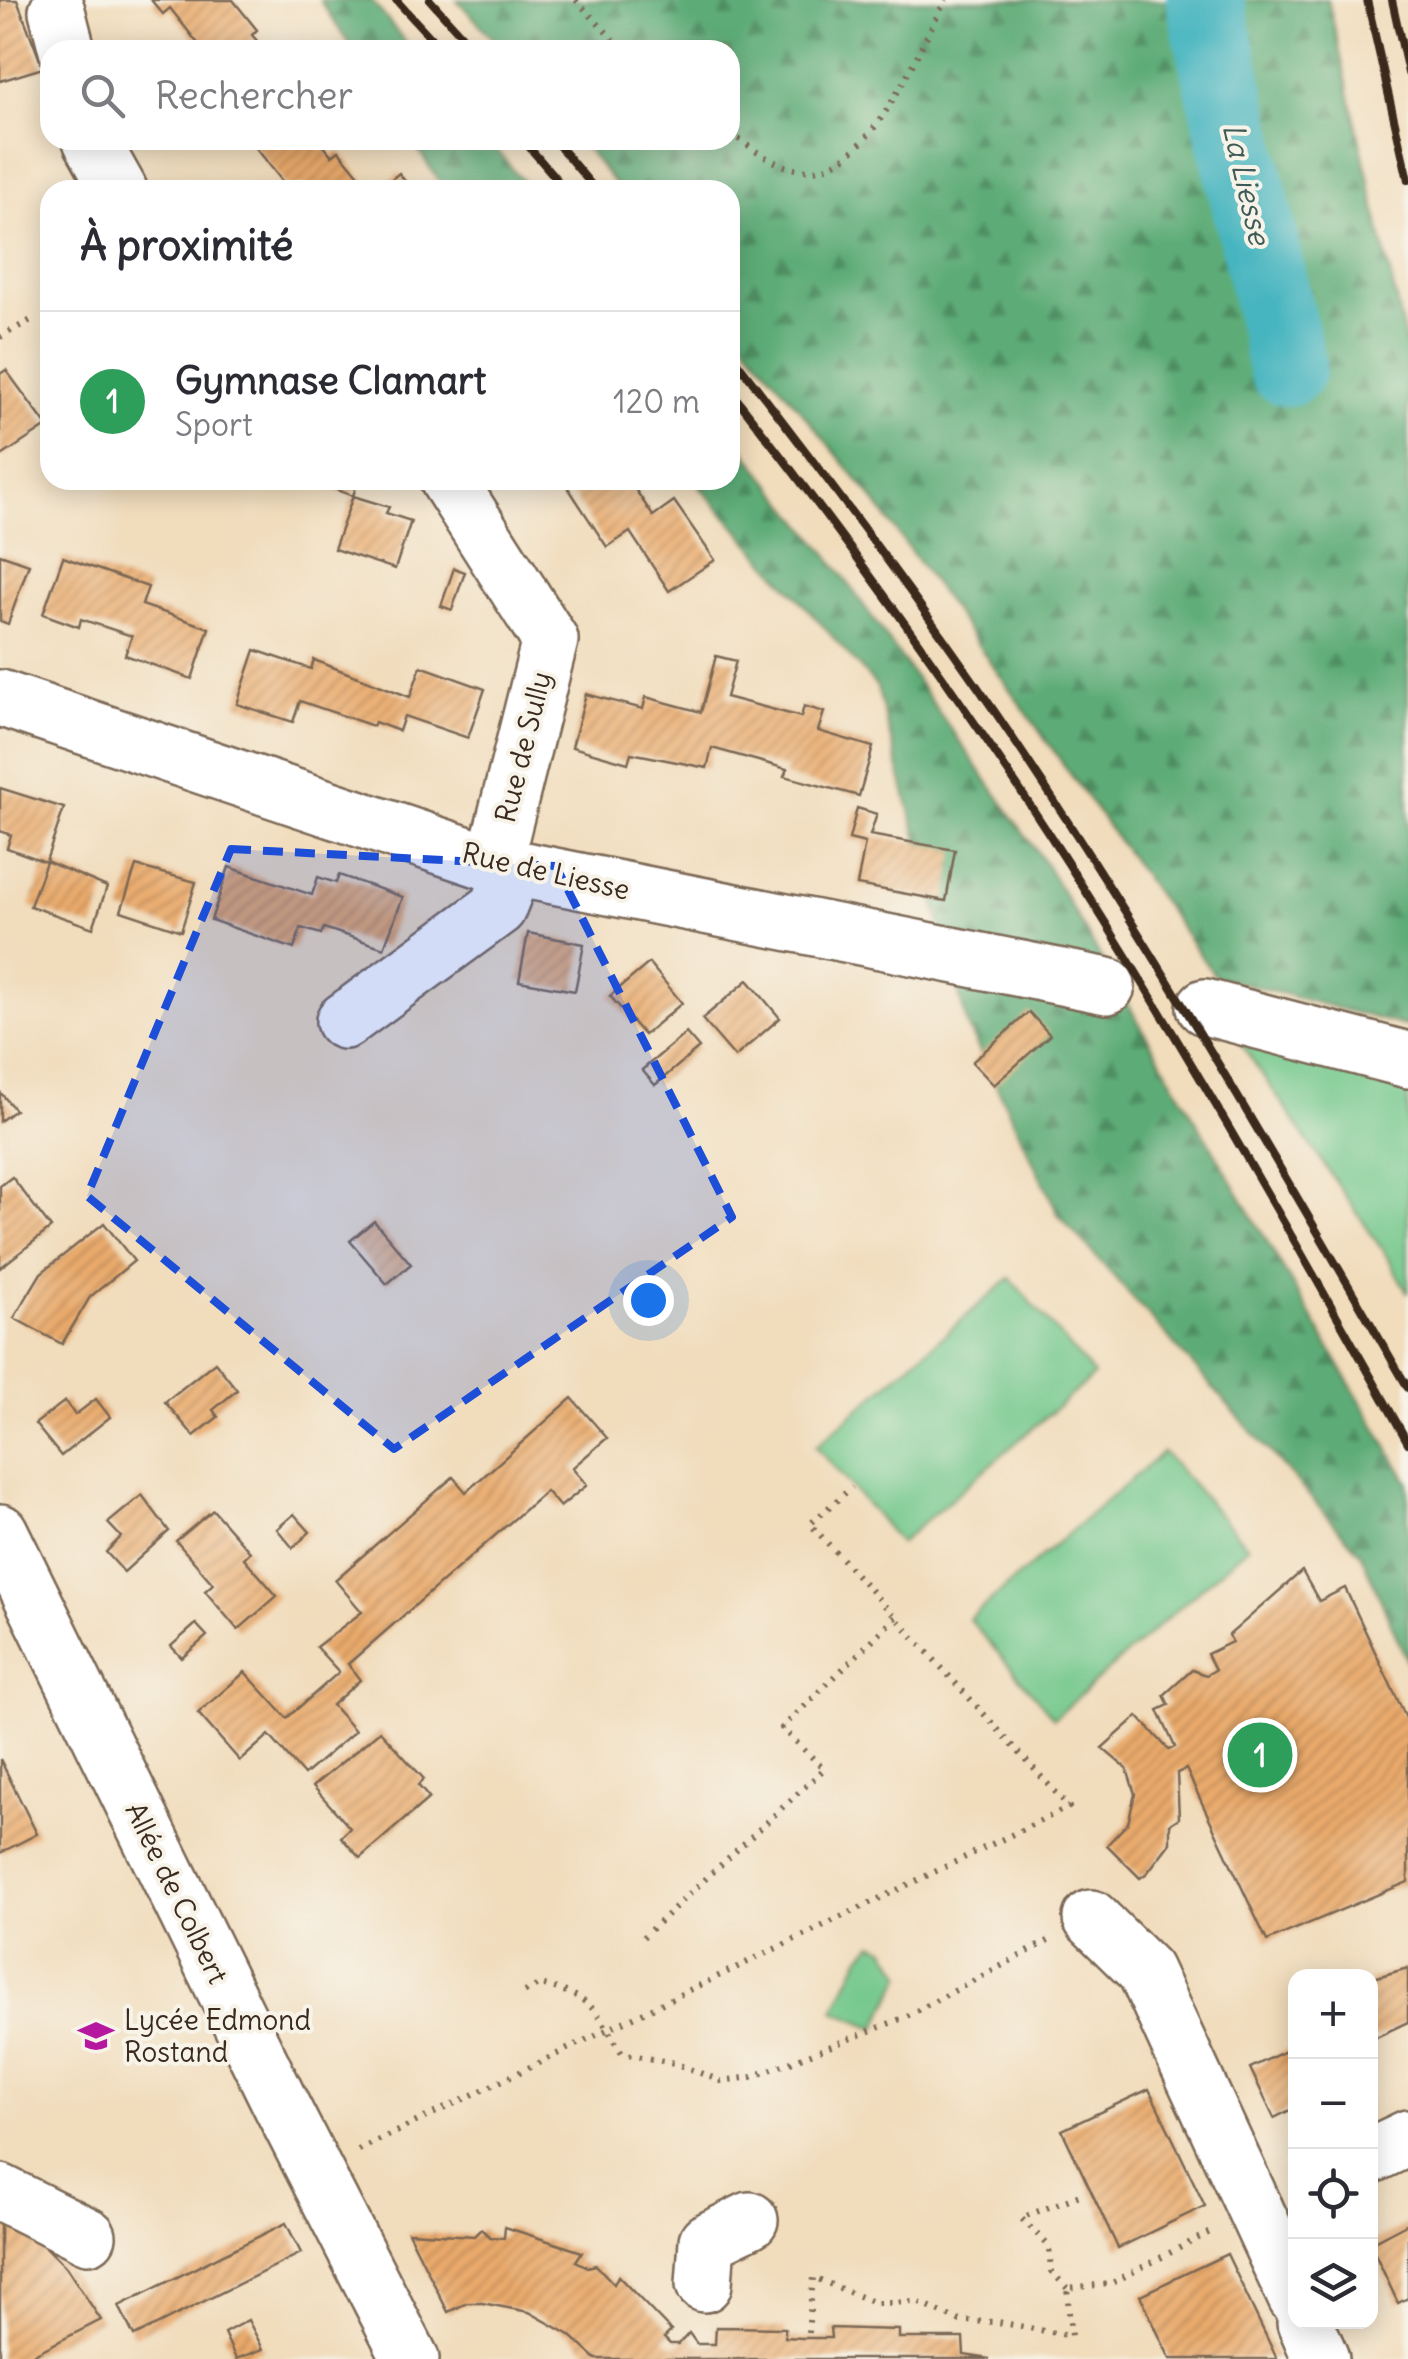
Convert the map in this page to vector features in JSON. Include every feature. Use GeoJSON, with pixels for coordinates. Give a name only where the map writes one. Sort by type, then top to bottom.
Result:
{"type":"FeatureCollection","features":[{"type":"Feature","properties":{"kind":"street"},"geometry":{"type":"LineString","coordinates":[[97,150],[113,180]]}},
{"type":"Feature","properties":{"kind":"street","name":"Rue de Sully"},"geometry":{"type":"LineString","coordinates":[[344,1021],[498,908],[550,640],[454,490]]}},
{"type":"Feature","properties":{"kind":"street","name":"Rue de Liesse"},"geometry":{"type":"LineString","coordinates":[[0,698],[504,866],[1108,986]]}},
{"type":"Feature","properties":{"kind":"street"},"geometry":{"type":"LineString","coordinates":[[1205,1007],[1408,1060]]}},
{"type":"Feature","properties":{"kind":"street","name":"Allée de Colbert"},"geometry":{"type":"LineString","coordinates":[[0,1532],[314,2171],[412,2359]]}},
{"type":"Feature","properties":{"kind":"street"},"geometry":{"type":"LineString","coordinates":[[1091,1918],[1145,1971],[1277,2200],[1288,2257]]}},
{"type":"Feature","properties":{"kind":"street"},"geometry":{"type":"LineString","coordinates":[[1378,2152],[1408,2138]]}},
{"type":"Feature","properties":{"kind":"street"},"geometry":{"type":"LineString","coordinates":[[0,2192],[88,2236]]}},
{"type":"Feature","properties":{"kind":"street"},"geometry":{"type":"LineString","coordinates":[[704,2284],[708,2241],[750,2220]]}},
{"type":"Feature","properties":{"kind":"street"},"geometry":{"type":"LineString","coordinates":[[1309,2329],[1321,2359]]}},
{"type":"Feature","properties":{"kind":"path"},"geometry":{"type":"LineString","coordinates":[[576,0],[614,40]]}},
{"type":"Feature","properties":{"kind":"path"},"geometry":{"type":"LineString","coordinates":[[740,140],[773,161],[806,170],[833,164],[865,142],[946,0]]}},
{"type":"Feature","properties":{"kind":"path"},"geometry":{"type":"LineString","coordinates":[[0,337],[34,319]]}},
{"type":"Feature","properties":{"kind":"path"},"geometry":{"type":"LineString","coordinates":[[314,2171],[1069,1807],[810,1524],[852,1487]]}},
{"type":"Feature","properties":{"kind":"path"},"geometry":{"type":"LineString","coordinates":[[643,1937],[824,1769],[782,1728],[896,1617]]}},
{"type":"Feature","properties":{"kind":"path"},"geometry":{"type":"LineString","coordinates":[[525,1992],[540,1984],[586,2000],[602,2014],[622,2054],[674,2064],[721,2081],[752,2077],[903,2018],[1091,1918]]}},
{"type":"Feature","properties":{"kind":"path"},"geometry":{"type":"LineString","coordinates":[[808,2332],[813,2277],[875,2303],[917,2302],[960,2321],[998,2322],[1071,2336],[1068,2288],[1051,2271],[1048,2246],[1021,2218],[1085,2192]]}},
{"type":"Feature","properties":{"kind":"path"},"geometry":{"type":"LineString","coordinates":[[1068,2288],[1110,2284],[1277,2200]]}},
{"type":"Feature","properties":{"kind":"highlighted area"},"geometry":{"type":"Polygon","coordinates":[[[231,849],[556,866],[732,1217],[394,1449],[87,1196],[231,849]]]}},
{"type":"Feature","properties":{"kind":"green space"},"geometry":{"type":"Polygon","coordinates":[[[320,0],[371,0],[404,40],[346,40],[320,0]]]}},
{"type":"Feature","properties":{"kind":"green space"},"geometry":{"type":"Polygon","coordinates":[[[457,0],[1328,0],[1408,352],[1408,1027],[1215,976],[874,500],[740,336],[740,180],[612,180],[587,150],[740,150],[740,40],[495,40],[457,0]]]}},
{"type":"Feature","properties":{"kind":"green space"},"geometry":{"type":"Polygon","coordinates":[[[419,150],[496,150],[522,180],[438,180],[419,150]]]}},
{"type":"Feature","properties":{"kind":"green space"},"geometry":{"type":"Polygon","coordinates":[[[740,445],[829,556],[1047,866],[1408,1482],[1408,1663],[1361,1554],[1059,1215],[968,1027],[877,687],[703,490],[740,490],[740,445]]]}},
{"type":"Feature","properties":{"kind":"green space"},"geometry":{"type":"Polygon","coordinates":[[[1240,1042],[1408,1084],[1408,1294],[1390,1261],[1240,1042]]]}},
{"type":"Feature","properties":{"kind":"green space"},"geometry":{"type":"Polygon","coordinates":[[[1010,1278],[1094,1375],[900,1543],[816,1446],[1010,1278]]]}},
{"type":"Feature","properties":{"kind":"green space"},"geometry":{"type":"Polygon","coordinates":[[[1163,1452],[1248,1547],[1054,1718],[969,1619],[1163,1452]]]}},
{"type":"Feature","properties":{"kind":"green space"},"geometry":{"type":"Polygon","coordinates":[[[873,1943],[885,1948],[903,1974],[876,2028],[834,2011],[861,1956],[873,1943]]]}},
{"type":"Feature","properties":{"kind":"building"},"geometry":{"type":"Polygon","coordinates":[[[0,0],[17,0],[40,69],[0,81],[0,0]]]}},
{"type":"Feature","properties":{"kind":"building"},"geometry":{"type":"Polygon","coordinates":[[[151,0],[233,0],[257,30],[252,35],[256,40],[195,40],[170,8],[163,14],[151,0]]]}},
{"type":"Feature","properties":{"kind":"building"},"geometry":{"type":"Polygon","coordinates":[[[258,150],[327,150],[332,156],[339,151],[363,180],[281,180],[258,150]]]}},
{"type":"Feature","properties":{"kind":"building"},"geometry":{"type":"Polygon","coordinates":[[[6,370],[40,416],[40,431],[0,457],[0,374],[6,370]]]}},
{"type":"Feature","properties":{"kind":"building"},"geometry":{"type":"Polygon","coordinates":[[[570,490],[636,490],[653,516],[674,501],[715,560],[669,591],[630,532],[607,547],[570,490]]]}},
{"type":"Feature","properties":{"kind":"building"},"geometry":{"type":"Polygon","coordinates":[[[353,496],[389,507],[386,513],[411,521],[395,569],[334,549],[353,496]]]}},
{"type":"Feature","properties":{"kind":"building"},"geometry":{"type":"Polygon","coordinates":[[[0,554],[29,564],[8,624],[0,621],[0,554]]]}},
{"type":"Feature","properties":{"kind":"building"},"geometry":{"type":"Polygon","coordinates":[[[63,557],[148,587],[142,605],[209,628],[192,679],[125,655],[132,636],[81,619],[79,627],[43,614],[63,557]]]}},
{"type":"Feature","properties":{"kind":"building"},"geometry":{"type":"Polygon","coordinates":[[[454,568],[465,572],[452,610],[441,606],[454,568]]]}},
{"type":"Feature","properties":{"kind":"building"},"geometry":{"type":"Polygon","coordinates":[[[255,650],[311,669],[314,660],[410,697],[421,666],[485,689],[468,738],[404,716],[399,731],[375,722],[373,726],[300,701],[293,722],[237,704],[255,650]]]}},
{"type":"Feature","properties":{"kind":"building"},"geometry":{"type":"Polygon","coordinates":[[[716,656],[736,661],[726,697],[801,717],[804,706],[824,712],[818,731],[873,747],[859,796],[784,776],[787,769],[712,748],[707,768],[631,753],[628,763],[572,747],[586,694],[643,709],[646,697],[701,712],[716,656]]]}},
{"type":"Feature","properties":{"kind":"building"},"geometry":{"type":"Polygon","coordinates":[[[0,788],[64,808],[46,861],[107,887],[93,928],[30,906],[46,862],[7,848],[11,835],[0,831],[0,788]]]}},
{"type":"Feature","properties":{"kind":"building"},"geometry":{"type":"Polygon","coordinates":[[[857,808],[877,814],[870,835],[955,850],[946,901],[857,885],[865,843],[849,839],[857,808]]]}},
{"type":"Feature","properties":{"kind":"building"},"geometry":{"type":"Polygon","coordinates":[[[136,866],[196,882],[181,931],[121,911],[136,866]]]}},
{"type":"Feature","properties":{"kind":"building"},"geometry":{"type":"Polygon","coordinates":[[[229,867],[312,895],[318,877],[336,883],[339,875],[403,897],[384,948],[324,928],[321,934],[301,928],[294,949],[211,920],[229,867]]]}},
{"type":"Feature","properties":{"kind":"building"},"geometry":{"type":"Polygon","coordinates":[[[528,933],[584,944],[575,991],[519,981],[528,933]]]}},
{"type":"Feature","properties":{"kind":"building"},"geometry":{"type":"Polygon","coordinates":[[[649,963],[682,1003],[644,1035],[610,996],[649,963]]]}},
{"type":"Feature","properties":{"kind":"building"},"geometry":{"type":"Polygon","coordinates":[[[748,980],[780,1018],[735,1057],[702,1019],[748,980]]]}},
{"type":"Feature","properties":{"kind":"building"},"geometry":{"type":"Polygon","coordinates":[[[1029,1012],[1050,1035],[994,1085],[972,1062],[1029,1012]]]}},
{"type":"Feature","properties":{"kind":"building"},"geometry":{"type":"Polygon","coordinates":[[[686,1033],[699,1048],[655,1085],[642,1070],[686,1033]]]}},
{"type":"Feature","properties":{"kind":"building"},"geometry":{"type":"Polygon","coordinates":[[[0,1092],[15,1110],[0,1121],[0,1092]]]}},
{"type":"Feature","properties":{"kind":"building"},"geometry":{"type":"Polygon","coordinates":[[[12,1177],[51,1228],[0,1268],[0,1186],[12,1177]]]}},
{"type":"Feature","properties":{"kind":"building"},"geometry":{"type":"Polygon","coordinates":[[[374,1221],[411,1264],[387,1284],[350,1241],[374,1221]]]}},
{"type":"Feature","properties":{"kind":"building"},"geometry":{"type":"Polygon","coordinates":[[[104,1223],[134,1261],[90,1297],[62,1344],[14,1318],[41,1273],[104,1223]]]}},
{"type":"Feature","properties":{"kind":"building"},"geometry":{"type":"Polygon","coordinates":[[[215,1362],[237,1390],[213,1410],[218,1417],[194,1436],[165,1402],[215,1362]]]}},
{"type":"Feature","properties":{"kind":"building"},"geometry":{"type":"Polygon","coordinates":[[[572,1398],[607,1438],[572,1468],[587,1485],[560,1507],[546,1491],[348,1664],[360,1680],[332,1705],[355,1731],[304,1775],[269,1735],[240,1761],[198,1713],[245,1672],[287,1718],[339,1672],[316,1647],[362,1612],[335,1580],[453,1477],[466,1492],[572,1398]]]}},
{"type":"Feature","properties":{"kind":"building"},"geometry":{"type":"Polygon","coordinates":[[[96,1399],[110,1417],[61,1456],[35,1424],[65,1401],[75,1415],[96,1399]]]}},
{"type":"Feature","properties":{"kind":"building"},"geometry":{"type":"Polygon","coordinates":[[[142,1495],[169,1531],[124,1572],[106,1552],[121,1537],[108,1523],[142,1495]]]}},
{"type":"Feature","properties":{"kind":"building"},"geometry":{"type":"Polygon","coordinates":[[[213,1510],[250,1552],[244,1558],[277,1596],[238,1630],[205,1591],[213,1584],[176,1541],[213,1510]]]}},
{"type":"Feature","properties":{"kind":"building"},"geometry":{"type":"Polygon","coordinates":[[[294,1514],[310,1532],[293,1548],[277,1529],[294,1514]]]}},
{"type":"Feature","properties":{"kind":"building"},"geometry":{"type":"Polygon","coordinates":[[[1302,1571],[1319,1601],[1345,1588],[1408,1722],[1408,1882],[1267,1941],[1186,1769],[1177,1773],[1179,1818],[1170,1824],[1170,1843],[1147,1873],[1140,1878],[1107,1845],[1128,1823],[1135,1794],[1127,1769],[1102,1748],[1138,1716],[1169,1750],[1175,1747],[1158,1710],[1169,1705],[1164,1695],[1192,1670],[1206,1675],[1215,1670],[1207,1654],[1232,1642],[1229,1635],[1302,1571]]]}},
{"type":"Feature","properties":{"kind":"building"},"geometry":{"type":"Polygon","coordinates":[[[196,1624],[207,1636],[182,1658],[171,1646],[196,1624]]]}},
{"type":"Feature","properties":{"kind":"building"},"geometry":{"type":"Polygon","coordinates":[[[380,1731],[424,1779],[418,1785],[429,1798],[360,1858],[341,1837],[350,1828],[313,1786],[380,1731]]]}},
{"type":"Feature","properties":{"kind":"building"},"geometry":{"type":"Polygon","coordinates":[[[0,1759],[37,1834],[0,1853],[0,1759]]]}},
{"type":"Feature","properties":{"kind":"building"},"geometry":{"type":"Polygon","coordinates":[[[1408,1968],[1408,2022],[1378,2036],[1378,1977],[1408,1968]]]}},
{"type":"Feature","properties":{"kind":"building"},"geometry":{"type":"Polygon","coordinates":[[[1288,2050],[1288,2111],[1274,2118],[1250,2068],[1288,2050]]]}},
{"type":"Feature","properties":{"kind":"building"},"geometry":{"type":"Polygon","coordinates":[[[1149,2089],[1205,2206],[1118,2248],[1062,2130],[1149,2089]]]}},
{"type":"Feature","properties":{"kind":"building"},"geometry":{"type":"Polygon","coordinates":[[[0,2214],[42,2243],[66,2267],[101,2320],[24,2359],[0,2359],[0,2214]]]}},
{"type":"Feature","properties":{"kind":"building"},"geometry":{"type":"Polygon","coordinates":[[[286,2223],[301,2253],[134,2336],[119,2306],[286,2223]]]}},
{"type":"Feature","properties":{"kind":"building"},"geometry":{"type":"Polygon","coordinates":[[[1408,2223],[1408,2298],[1398,2303],[1378,2260],[1378,2239],[1408,2223]]]}},
{"type":"Feature","properties":{"kind":"building"},"geometry":{"type":"Polygon","coordinates":[[[505,2227],[582,2252],[576,2261],[588,2267],[596,2265],[614,2284],[618,2276],[671,2331],[664,2338],[670,2344],[679,2344],[689,2333],[697,2344],[715,2344],[716,2327],[785,2328],[785,2337],[802,2338],[831,2338],[830,2328],[899,2330],[899,2338],[963,2338],[964,2355],[990,2359],[596,2359],[570,2335],[529,2312],[467,2303],[448,2312],[408,2232],[474,2236],[481,2229],[490,2237],[504,2238],[505,2227]]]}},
{"type":"Feature","properties":{"kind":"building"},"geometry":{"type":"Polygon","coordinates":[[[1227,2254],[1277,2359],[1170,2359],[1140,2295],[1227,2254]]]}},
{"type":"Feature","properties":{"kind":"building"},"geometry":{"type":"Polygon","coordinates":[[[248,2320],[263,2349],[236,2359],[224,2333],[248,2320]]]}},
{"type":"Feature","properties":{"kind":"waterway","name":"La Liesse"},"geometry":{"type":"LineString","coordinates":[[1205,0],[1287,367]]}},
{"type":"Feature","properties":{"kind":"railway"},"geometry":{"type":"LineString","coordinates":[[396,0],[433,40]]}},
{"type":"Feature","properties":{"kind":"railway"},"geometry":{"type":"LineString","coordinates":[[430,0],[466,40]]}},
{"type":"Feature","properties":{"kind":"railway"},"geometry":{"type":"LineString","coordinates":[[1367,0],[1408,180]]}},
{"type":"Feature","properties":{"kind":"railway"},"geometry":{"type":"LineString","coordinates":[[1392,0],[1408,73]]}},
{"type":"Feature","properties":{"kind":"railway"},"geometry":{"type":"LineString","coordinates":[[532,150],[557,180]]}},
{"type":"Feature","properties":{"kind":"railway"},"geometry":{"type":"LineString","coordinates":[[562,150],[588,180]]}},
{"type":"Feature","properties":{"kind":"railway"},"geometry":{"type":"LineString","coordinates":[[740,366],[912,594],[1068,822],[1217,1062],[1408,1388]]}},
{"type":"Feature","properties":{"kind":"railway"},"geometry":{"type":"LineString","coordinates":[[740,403],[915,638],[1046,830],[1212,1098],[1408,1443]]}},
{"type":"Feature","properties":{"kind":"place","name":"Gymnase Clamart"},"geometry":{"type":"Point","coordinates":[1260,1755]}},
{"type":"Feature","properties":{"kind":"place","name":"Lycée Edmond Rostand"},"geometry":{"type":"Point","coordinates":[96,2036]}}]}
